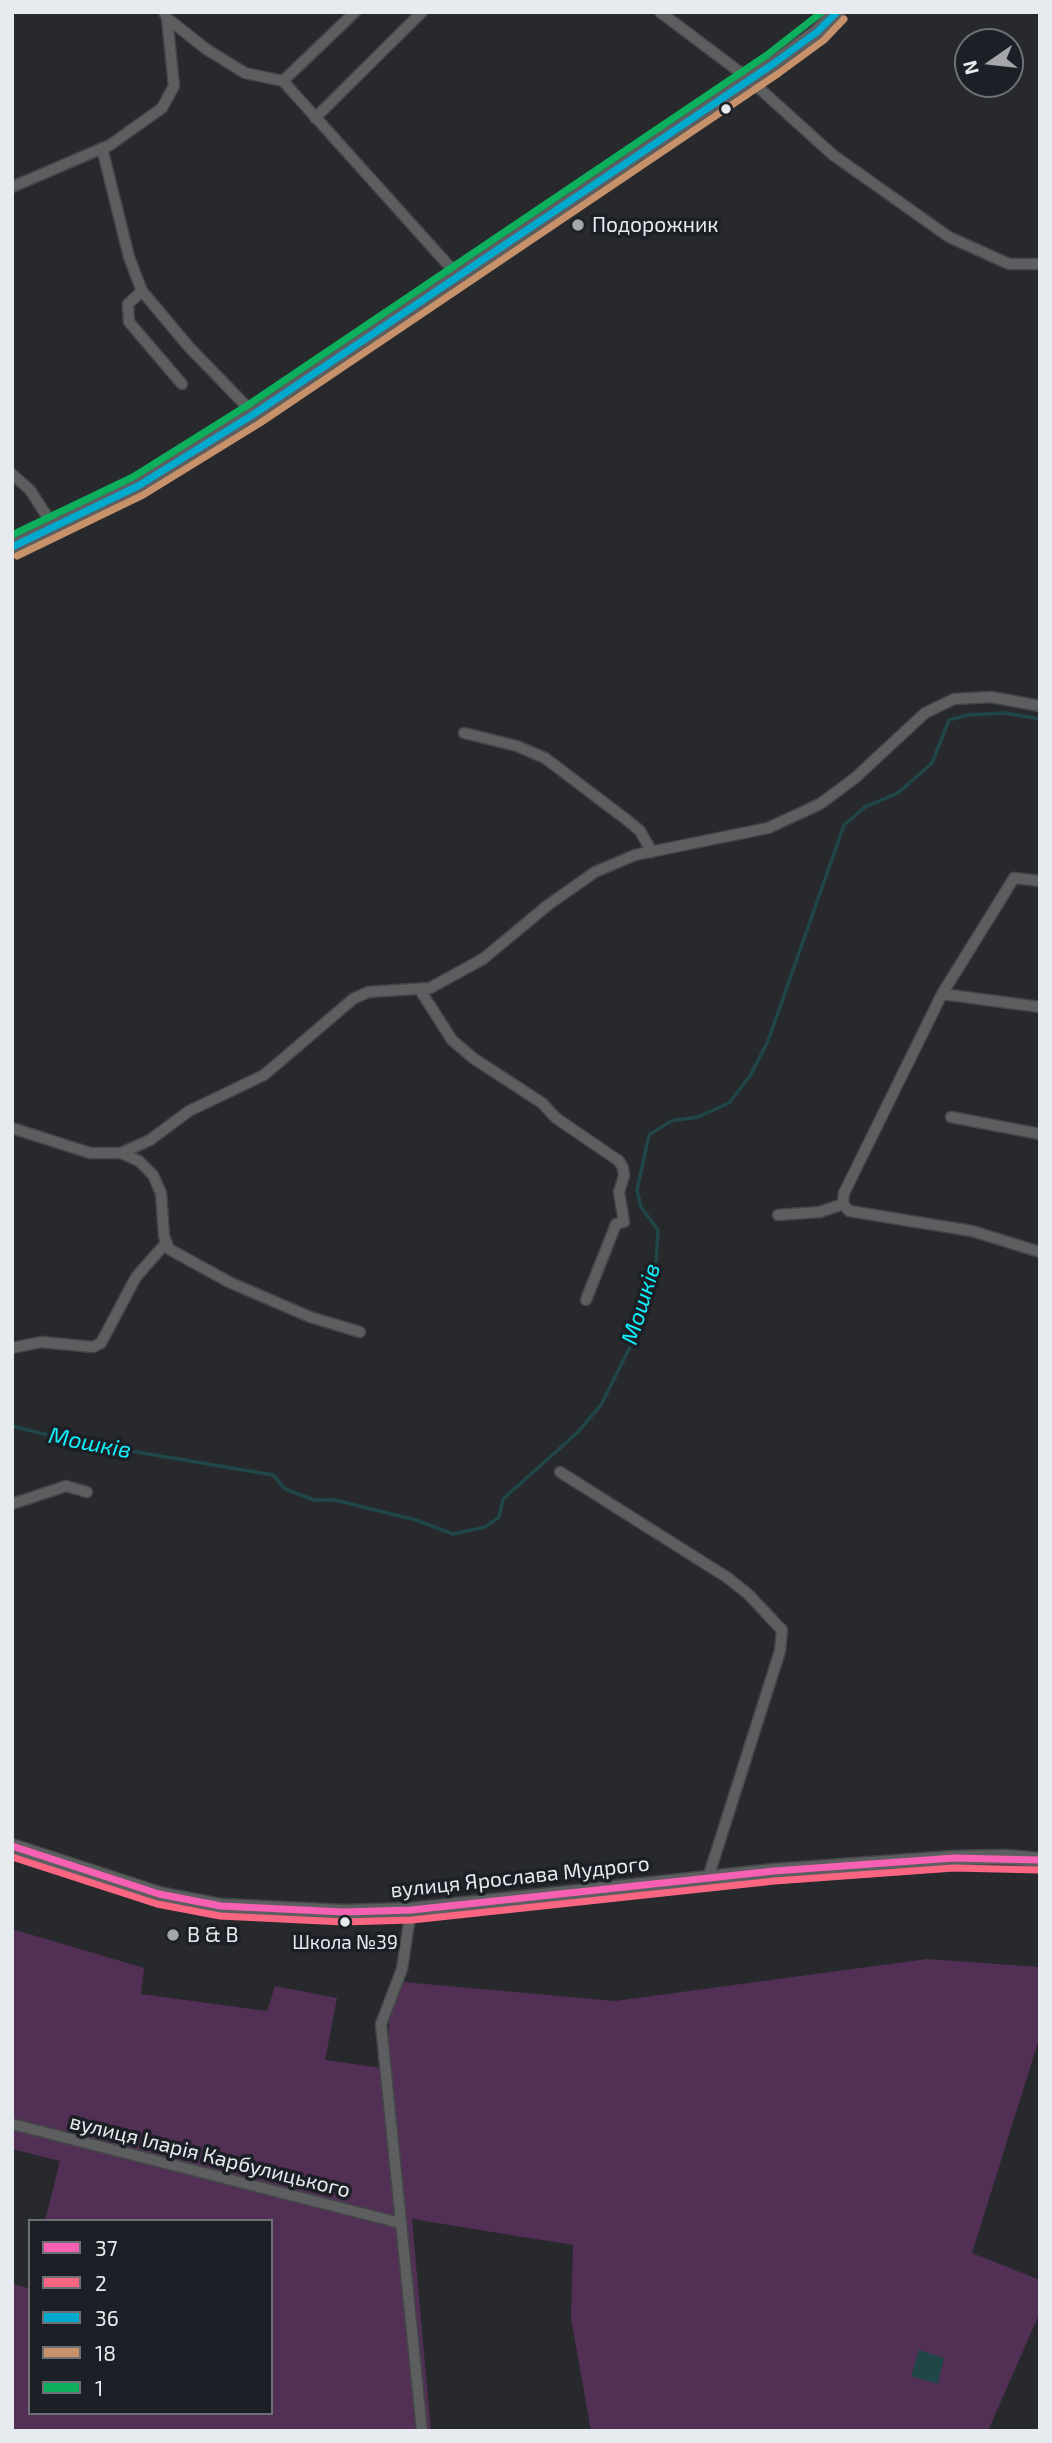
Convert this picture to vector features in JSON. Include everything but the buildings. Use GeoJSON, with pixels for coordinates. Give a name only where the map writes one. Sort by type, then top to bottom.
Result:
{"type":"FeatureCollection","features":[{"type":"Feature","properties":{"kind":"main road"},"geometry":{"type":"LineString","coordinates":[[12,547],[138,486],[254,414],[749,79],[817,32],[837,12]]}},
{"type":"Feature","properties":{"kind":"main road","name":"вулиця Ярослава Мудрого"},"geometry":{"type":"LineString","coordinates":[[12,1846],[159,1894],[221,1906],[344,1912],[411,1910],[708,1878],[954,1858],[1006,1857],[1040,1860]]}},
{"type":"Feature","properties":{"kind":"street"},"geometry":{"type":"LineString","coordinates":[[283,81],[355,12]]}},
{"type":"Feature","properties":{"kind":"street"},"geometry":{"type":"LineString","coordinates":[[315,118],[422,12]]}},
{"type":"Feature","properties":{"kind":"street"},"geometry":{"type":"LineString","coordinates":[[660,12],[696,43],[749,79],[833,155],[949,237],[1009,264],[1040,264]]}},
{"type":"Feature","properties":{"kind":"street"},"geometry":{"type":"LineString","coordinates":[[165,15],[206,49],[245,73],[283,81],[459,277]]}},
{"type":"Feature","properties":{"kind":"street"},"geometry":{"type":"LineString","coordinates":[[12,187],[102,148],[162,108],[174,86],[165,15]]}},
{"type":"Feature","properties":{"kind":"street"},"geometry":{"type":"LineString","coordinates":[[102,148],[129,257],[142,291],[188,347],[254,414]]}},
{"type":"Feature","properties":{"kind":"street"},"geometry":{"type":"LineString","coordinates":[[142,291],[128,304],[129,322],[183,384]]}},
{"type":"Feature","properties":{"kind":"street"},"geometry":{"type":"LineString","coordinates":[[12,474],[30,490],[54,527]]}},
{"type":"Feature","properties":{"kind":"street"},"geometry":{"type":"LineString","coordinates":[[121,1153],[150,1140],[190,1111],[264,1075],[353,999],[368,992],[430,988],[483,959],[548,905],[595,872],[635,855],[768,828],[820,804],[855,778],[925,713],[954,699],[991,697],[1040,706]]}},
{"type":"Feature","properties":{"kind":"street"},"geometry":{"type":"LineString","coordinates":[[464,733],[517,746],[545,758],[640,831],[652,852]]}},
{"type":"Feature","properties":{"kind":"street"},"geometry":{"type":"LineString","coordinates":[[1040,881],[1014,878],[942,994],[844,1193],[843,1203],[849,1211],[972,1231],[1040,1252]]}},
{"type":"Feature","properties":{"kind":"street"},"geometry":{"type":"LineString","coordinates":[[420,990],[452,1040],[472,1058],[542,1103],[556,1118],[619,1161],[623,1168],[624,1176],[619,1192],[624,1222],[616,1224],[586,1300]]}},
{"type":"Feature","properties":{"kind":"street"},"geometry":{"type":"LineString","coordinates":[[942,994],[1040,1007]]}},
{"type":"Feature","properties":{"kind":"street"},"geometry":{"type":"LineString","coordinates":[[951,1117],[1040,1134]]}},
{"type":"Feature","properties":{"kind":"street"},"geometry":{"type":"LineString","coordinates":[[12,1128],[90,1153],[121,1153],[139,1161],[153,1175],[161,1193],[165,1244],[185,1261],[310,1317],[360,1332]]}},
{"type":"Feature","properties":{"kind":"street"},"geometry":{"type":"LineString","coordinates":[[778,1215],[820,1212],[843,1203]]}},
{"type":"Feature","properties":{"kind":"street"},"geometry":{"type":"LineString","coordinates":[[12,1348],[41,1342],[81,1347],[101,1343],[136,1277],[165,1244]]}},
{"type":"Feature","properties":{"kind":"street"},"geometry":{"type":"LineString","coordinates":[[560,1472],[728,1578],[748,1594],[782,1630],[783,1641],[708,1878]]}},
{"type":"Feature","properties":{"kind":"street"},"geometry":{"type":"LineString","coordinates":[[12,1504],[66,1486],[87,1492]]}},
{"type":"Feature","properties":{"kind":"street"},"geometry":{"type":"LineString","coordinates":[[411,1910],[402,1969],[382,2024],[422,2431]]}},
{"type":"Feature","properties":{"kind":"street","name":"вулиця Іларія Карбулицького"},"geometry":{"type":"LineString","coordinates":[[12,2124],[400,2222]]}},
{"type":"Feature","properties":{"kind":"shaded area"},"geometry":{"type":"Polygon","coordinates":[[[12,1929],[144,1968],[141,1994],[267,2011],[275,1986],[337,1998],[325,2060],[389,2069],[389,2020],[403,1982],[615,2001],[927,1959],[1040,1967],[1040,2036],[972,2253],[1040,2280],[1040,2312],[988,2431],[591,2431],[571,2318],[573,2245],[412,2219],[431,2431],[12,2431],[12,2284],[28,2288],[28,2415],[273,2415],[273,2219],[46,2219],[60,2161],[12,2149],[12,1929]]]}},
{"type":"Feature","properties":{"kind":"water"},"geometry":{"type":"Polygon","coordinates":[[[919,2350],[944,2358],[938,2384],[911,2376],[919,2350]]]}},
{"type":"Feature","properties":{"kind":"waterway","name":"Мошків"},"geometry":{"type":"LineString","coordinates":[[12,1426],[72,1441],[273,1475],[285,1489],[314,1500],[335,1500],[416,1520],[453,1534],[485,1527],[499,1517],[503,1499],[578,1432],[601,1405],[630,1347],[635,1319],[656,1261],[658,1230],[641,1207],[637,1190],[649,1135],[671,1121],[698,1117],[729,1103],[750,1076],[768,1041],[844,825],[865,807],[898,793],[932,763],[949,720],[968,715],[1005,713],[1040,719]]}},
{"type":"Feature","properties":{"kind":"transit line","name":"1"},"geometry":{"type":"LineString","coordinates":[[12,535],[133,477],[248,405],[767,55],[822,12]]}},
{"type":"Feature","properties":{"kind":"transit line","name":"36"},"geometry":{"type":"LineString","coordinates":[[12,547],[138,486],[254,414],[773,64],[817,32],[837,12]]}},
{"type":"Feature","properties":{"kind":"transit line","name":"18"},"geometry":{"type":"LineString","coordinates":[[17,556],[143,495],[260,423],[779,73],[824,40],[844,19]]}},
{"type":"Feature","properties":{"kind":"transit line","name":"37"},"geometry":{"type":"LineString","coordinates":[[12,1846],[159,1894],[221,1906],[344,1912],[411,1910],[774,1871],[954,1858],[1040,1860]]}},
{"type":"Feature","properties":{"kind":"transit line","name":"2"},"geometry":{"type":"LineString","coordinates":[[12,1857],[157,1904],[220,1916],[343,1922],[412,1920],[775,1881],[954,1868],[1039,1870]]}},
{"type":"Feature","properties":{"kind":"place","name":"Подорожник"},"geometry":{"type":"Point","coordinates":[578,225]}},
{"type":"Feature","properties":{"kind":"place","name":"Школа №39"},"geometry":{"type":"Point","coordinates":[345,1922]}},
{"type":"Feature","properties":{"kind":"place","name":"B & B"},"geometry":{"type":"Point","coordinates":[173,1935]}}]}
